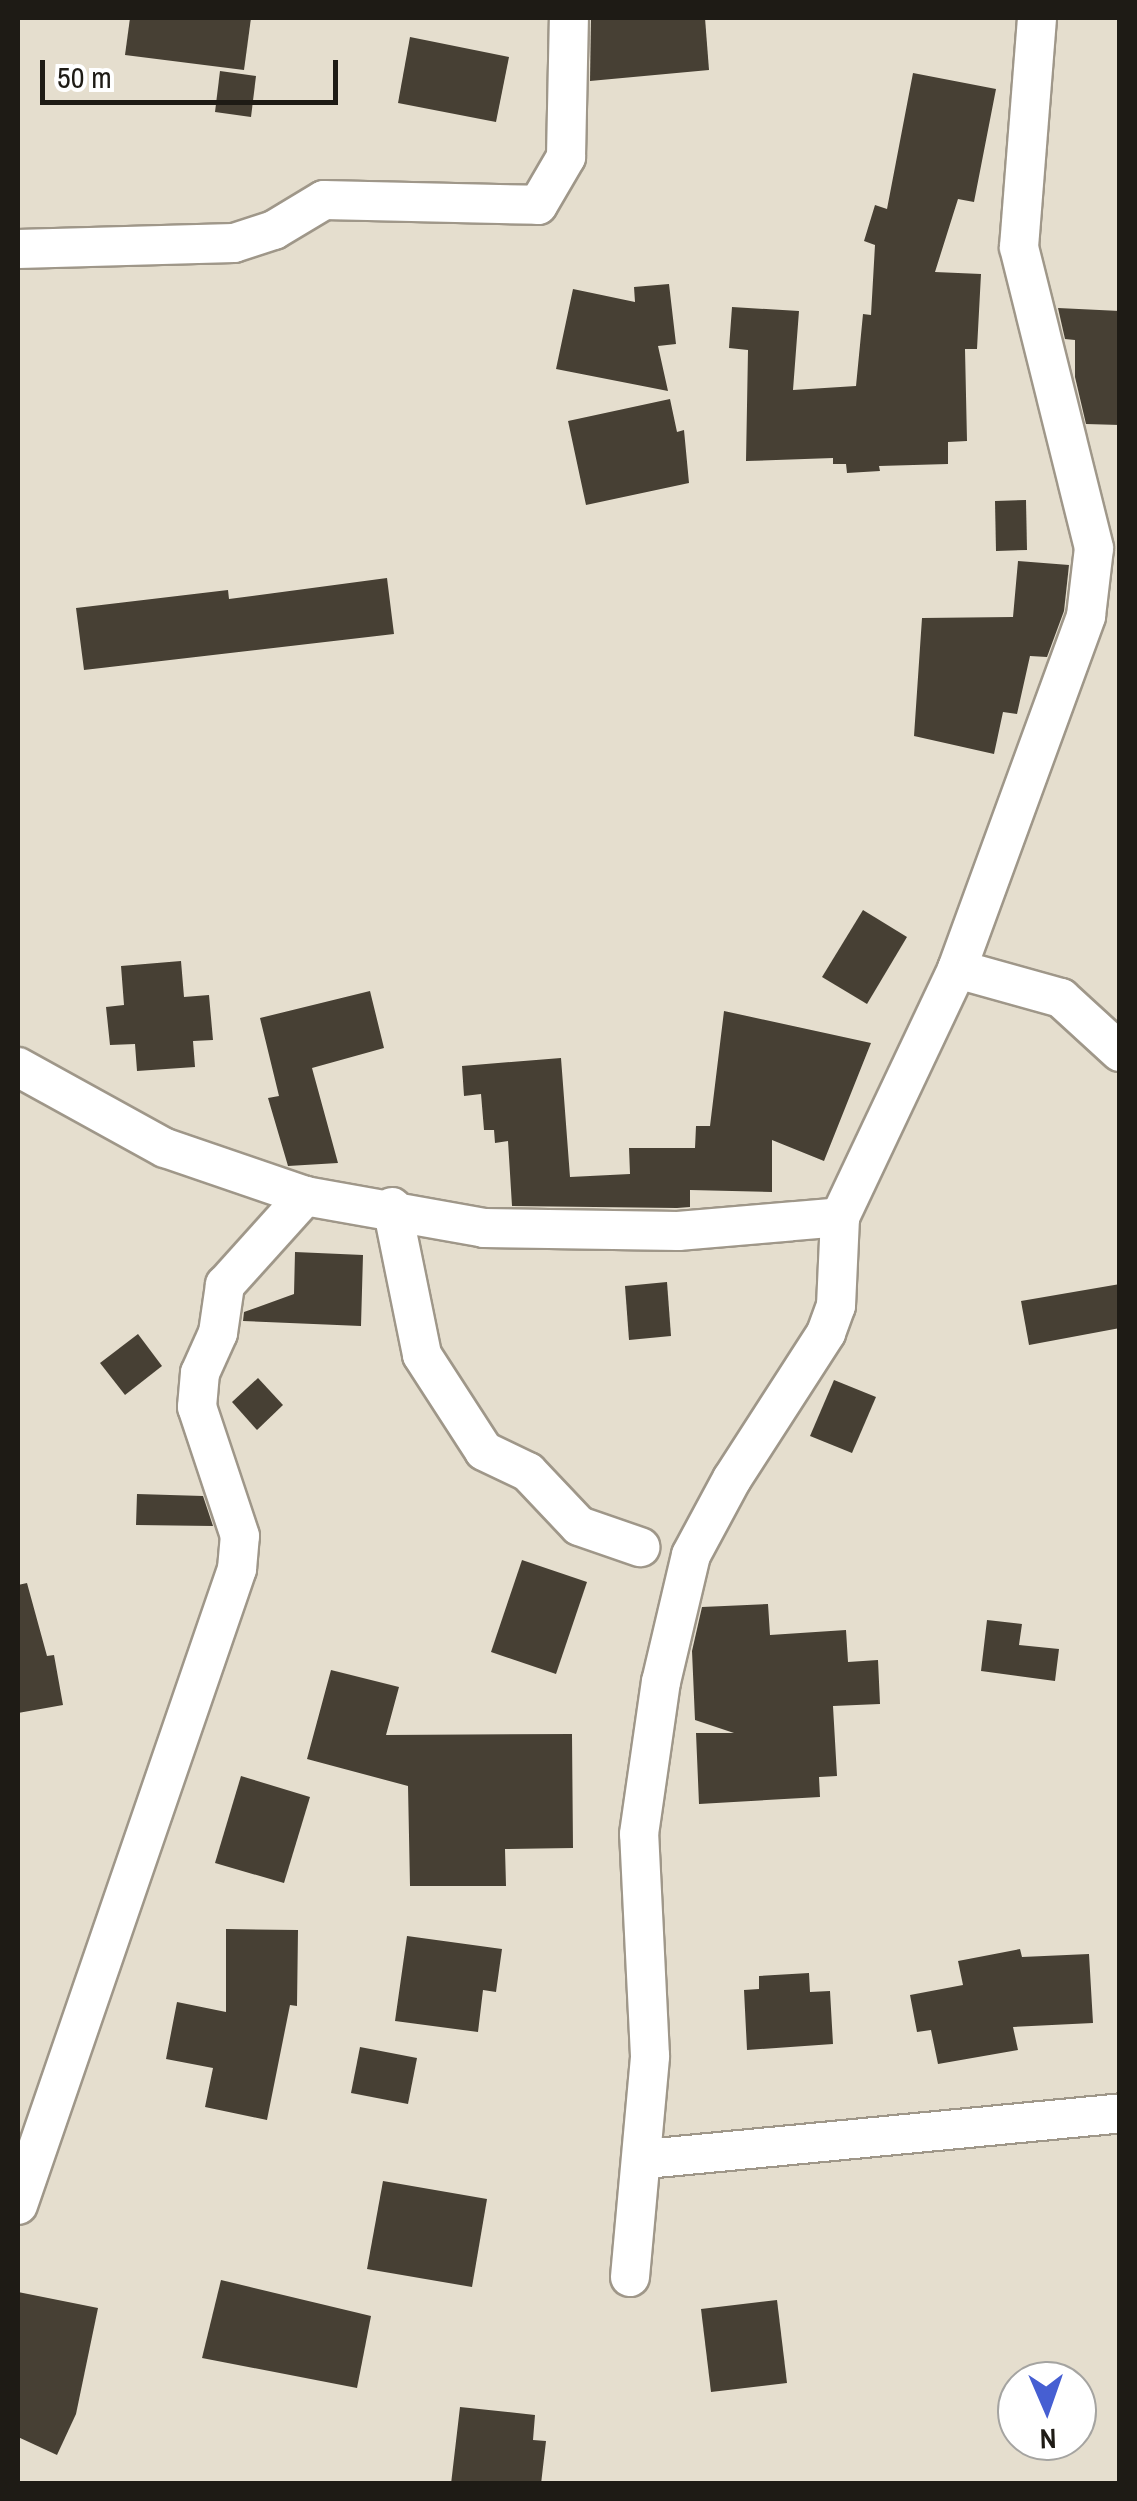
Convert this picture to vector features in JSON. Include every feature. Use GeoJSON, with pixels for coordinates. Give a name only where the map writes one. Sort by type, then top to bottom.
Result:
{"type":"FeatureCollection","features":[{"type":"Feature","properties":{"kind":"street"},"geometry":{"type":"LineString","coordinates":[[18,249],[234,244],[274,230],[324,200],[538,205],[566,157],[568,18]]}},
{"type":"Feature","properties":{"kind":"street"},"geometry":{"type":"LineString","coordinates":[[630,2276],[646,2159],[650,2056],[638,1834],[661,1682],[692,1556],[732,1479],[826,1333],[836,1306],[840,1218],[957,969],[1086,616],[1094,548],[1019,247],[1037,18]]}},
{"type":"Feature","properties":{"kind":"street"},"geometry":{"type":"LineString","coordinates":[[957,969],[1061,998],[1120,1052]]}},
{"type":"Feature","properties":{"kind":"street"},"geometry":{"type":"LineString","coordinates":[[18,1067],[165,1148],[305,1196],[392,1207],[484,1228],[678,1231],[840,1218]]}},
{"type":"Feature","properties":{"kind":"street"},"geometry":{"type":"LineString","coordinates":[[18,2205],[237,1569],[240,1536],[197,1407],[200,1373],[218,1334],[225,1285],[305,1196]]}},
{"type":"Feature","properties":{"kind":"street"},"geometry":{"type":"LineString","coordinates":[[392,1207],[422,1355],[484,1451],[528,1472],[579,1526],[640,1547]]}},
{"type":"Feature","properties":{"kind":"street"},"geometry":{"type":"LineString","coordinates":[[646,2159],[1120,2113]]}},
{"type":"Feature","properties":{"kind":"building"},"geometry":{"type":"Polygon","coordinates":[[[130,18],[251,18],[244,70],[125,55],[130,18]]]}},
{"type":"Feature","properties":{"kind":"building"},"geometry":{"type":"Polygon","coordinates":[[[591,18],[705,18],[709,70],[590,81],[591,18]]]}},
{"type":"Feature","properties":{"kind":"building"},"geometry":{"type":"Polygon","coordinates":[[[410,37],[509,57],[496,122],[398,103],[410,37]]]}},
{"type":"Feature","properties":{"kind":"building"},"geometry":{"type":"Polygon","coordinates":[[[220,71],[256,76],[251,117],[215,112],[220,71]]]}},
{"type":"Feature","properties":{"kind":"building"},"geometry":{"type":"Polygon","coordinates":[[[913,73],[996,89],[974,202],[958,199],[935,272],[981,274],[977,349],[965,349],[967,441],[948,442],[948,464],[879,466],[880,471],[847,473],[846,464],[833,464],[833,458],[746,461],[748,350],[729,348],[732,307],[799,311],[793,390],[856,386],[863,314],[871,315],[875,245],[864,241],[875,205],[887,209],[913,73]]]}},
{"type":"Feature","properties":{"kind":"building"},"geometry":{"type":"Polygon","coordinates":[[[669,284],[676,344],[658,346],[668,391],[556,369],[573,289],[635,302],[634,287],[669,284]]]}},
{"type":"Feature","properties":{"kind":"building"},"geometry":{"type":"Polygon","coordinates":[[[1058,308],[1120,311],[1120,425],[1086,424],[1075,377],[1075,340],[1065,339],[1058,308]]]}},
{"type":"Feature","properties":{"kind":"building"},"geometry":{"type":"Polygon","coordinates":[[[670,399],[677,432],[684,430],[689,483],[586,505],[568,421],[670,399]]]}},
{"type":"Feature","properties":{"kind":"building"},"geometry":{"type":"Polygon","coordinates":[[[1026,500],[1027,550],[996,551],[995,501],[1026,500]]]}},
{"type":"Feature","properties":{"kind":"building"},"geometry":{"type":"Polygon","coordinates":[[[1018,561],[1069,565],[1064,611],[1047,657],[1030,656],[1017,714],[1003,712],[994,754],[914,736],[922,618],[1013,617],[1018,561]]]}},
{"type":"Feature","properties":{"kind":"building"},"geometry":{"type":"Polygon","coordinates":[[[387,578],[394,634],[84,670],[76,608],[228,590],[229,599],[387,578]]]}},
{"type":"Feature","properties":{"kind":"building"},"geometry":{"type":"Polygon","coordinates":[[[863,910],[907,937],[867,1004],[822,977],[863,910]]]}},
{"type":"Feature","properties":{"kind":"building"},"geometry":{"type":"Polygon","coordinates":[[[181,961],[184,997],[209,995],[213,1040],[193,1041],[195,1067],[137,1071],[135,1044],[110,1045],[106,1007],[124,1005],[121,966],[181,961]]]}},
{"type":"Feature","properties":{"kind":"building"},"geometry":{"type":"Polygon","coordinates":[[[370,991],[384,1048],[312,1068],[338,1163],[288,1166],[268,1098],[279,1096],[260,1018],[370,991]]]}},
{"type":"Feature","properties":{"kind":"building"},"geometry":{"type":"Polygon","coordinates":[[[724,1011],[871,1043],[824,1161],[772,1140],[772,1192],[690,1190],[690,1207],[677,1208],[512,1206],[508,1141],[495,1143],[494,1130],[484,1130],[481,1094],[464,1096],[462,1066],[561,1058],[570,1177],[630,1174],[629,1148],[695,1148],[696,1126],[710,1126],[724,1011]]]}},
{"type":"Feature","properties":{"kind":"building"},"geometry":{"type":"Polygon","coordinates":[[[295,1252],[363,1255],[361,1326],[243,1321],[244,1312],[294,1294],[295,1252]]]}},
{"type":"Feature","properties":{"kind":"building"},"geometry":{"type":"Polygon","coordinates":[[[667,1282],[671,1336],[629,1340],[625,1286],[667,1282]]]}},
{"type":"Feature","properties":{"kind":"building"},"geometry":{"type":"Polygon","coordinates":[[[1120,1284],[1120,1328],[1029,1345],[1021,1301],[1120,1284]]]}},
{"type":"Feature","properties":{"kind":"building"},"geometry":{"type":"Polygon","coordinates":[[[138,1334],[162,1366],[125,1395],[100,1363],[138,1334]]]}},
{"type":"Feature","properties":{"kind":"building"},"geometry":{"type":"Polygon","coordinates":[[[258,1378],[283,1405],[257,1430],[232,1402],[258,1378]]]}},
{"type":"Feature","properties":{"kind":"building"},"geometry":{"type":"Polygon","coordinates":[[[834,1380],[876,1397],[852,1453],[810,1436],[834,1380]]]}},
{"type":"Feature","properties":{"kind":"building"},"geometry":{"type":"Polygon","coordinates":[[[137,1494],[203,1496],[213,1526],[136,1525],[137,1494]]]}},
{"type":"Feature","properties":{"kind":"building"},"geometry":{"type":"Polygon","coordinates":[[[522,1560],[587,1582],[556,1674],[491,1652],[522,1560]]]}},
{"type":"Feature","properties":{"kind":"building"},"geometry":{"type":"Polygon","coordinates":[[[27,1583],[47,1656],[54,1655],[63,1705],[18,1713],[18,1585],[27,1583]]]}},
{"type":"Feature","properties":{"kind":"building"},"geometry":{"type":"Polygon","coordinates":[[[768,1604],[770,1635],[846,1630],[848,1662],[878,1660],[880,1704],[833,1706],[837,1776],[819,1777],[820,1797],[699,1804],[696,1733],[734,1733],[695,1720],[692,1651],[702,1607],[768,1604]]]}},
{"type":"Feature","properties":{"kind":"building"},"geometry":{"type":"Polygon","coordinates":[[[987,1620],[1022,1624],[1019,1645],[1059,1649],[1055,1681],[981,1671],[987,1620]]]}},
{"type":"Feature","properties":{"kind":"building"},"geometry":{"type":"Polygon","coordinates":[[[331,1670],[399,1687],[386,1735],[572,1734],[573,1848],[505,1849],[506,1886],[410,1886],[408,1786],[307,1759],[331,1670]]]}},
{"type":"Feature","properties":{"kind":"building"},"geometry":{"type":"Polygon","coordinates":[[[241,1776],[310,1797],[284,1883],[215,1863],[241,1776]]]}},
{"type":"Feature","properties":{"kind":"building"},"geometry":{"type":"Polygon","coordinates":[[[226,1929],[298,1930],[297,2006],[290,2005],[267,2120],[205,2107],[213,2068],[166,2059],[177,2002],[226,2012],[226,1929]]]}},
{"type":"Feature","properties":{"kind":"building"},"geometry":{"type":"Polygon","coordinates":[[[407,1936],[502,1949],[496,1992],[483,1990],[478,2032],[395,2021],[407,1936]]]}},
{"type":"Feature","properties":{"kind":"building"},"geometry":{"type":"Polygon","coordinates":[[[1020,1949],[1022,1957],[1089,1954],[1093,2023],[1013,2027],[1018,2050],[938,2064],[931,2030],[917,2032],[910,1995],[963,1985],[958,1961],[1020,1949]]]}},
{"type":"Feature","properties":{"kind":"building"},"geometry":{"type":"Polygon","coordinates":[[[809,1973],[810,1992],[830,1991],[833,2044],[747,2050],[744,1990],[759,1989],[759,1976],[809,1973]]]}},
{"type":"Feature","properties":{"kind":"building"},"geometry":{"type":"Polygon","coordinates":[[[360,2047],[417,2058],[408,2104],[351,2093],[360,2047]]]}},
{"type":"Feature","properties":{"kind":"building"},"geometry":{"type":"Polygon","coordinates":[[[383,2181],[487,2199],[472,2287],[367,2269],[383,2181]]]}},
{"type":"Feature","properties":{"kind":"building"},"geometry":{"type":"Polygon","coordinates":[[[221,2280],[371,2316],[357,2388],[202,2358],[221,2280]]]}},
{"type":"Feature","properties":{"kind":"building"},"geometry":{"type":"Polygon","coordinates":[[[18,2292],[98,2308],[76,2414],[57,2455],[18,2437],[18,2292]]]}},
{"type":"Feature","properties":{"kind":"building"},"geometry":{"type":"Polygon","coordinates":[[[777,2300],[787,2383],[711,2392],[701,2309],[777,2300]]]}},
{"type":"Feature","properties":{"kind":"building"},"geometry":{"type":"Polygon","coordinates":[[[460,2407],[535,2415],[533,2440],[546,2441],[541,2484],[451,2484],[460,2407]]]}}]}
